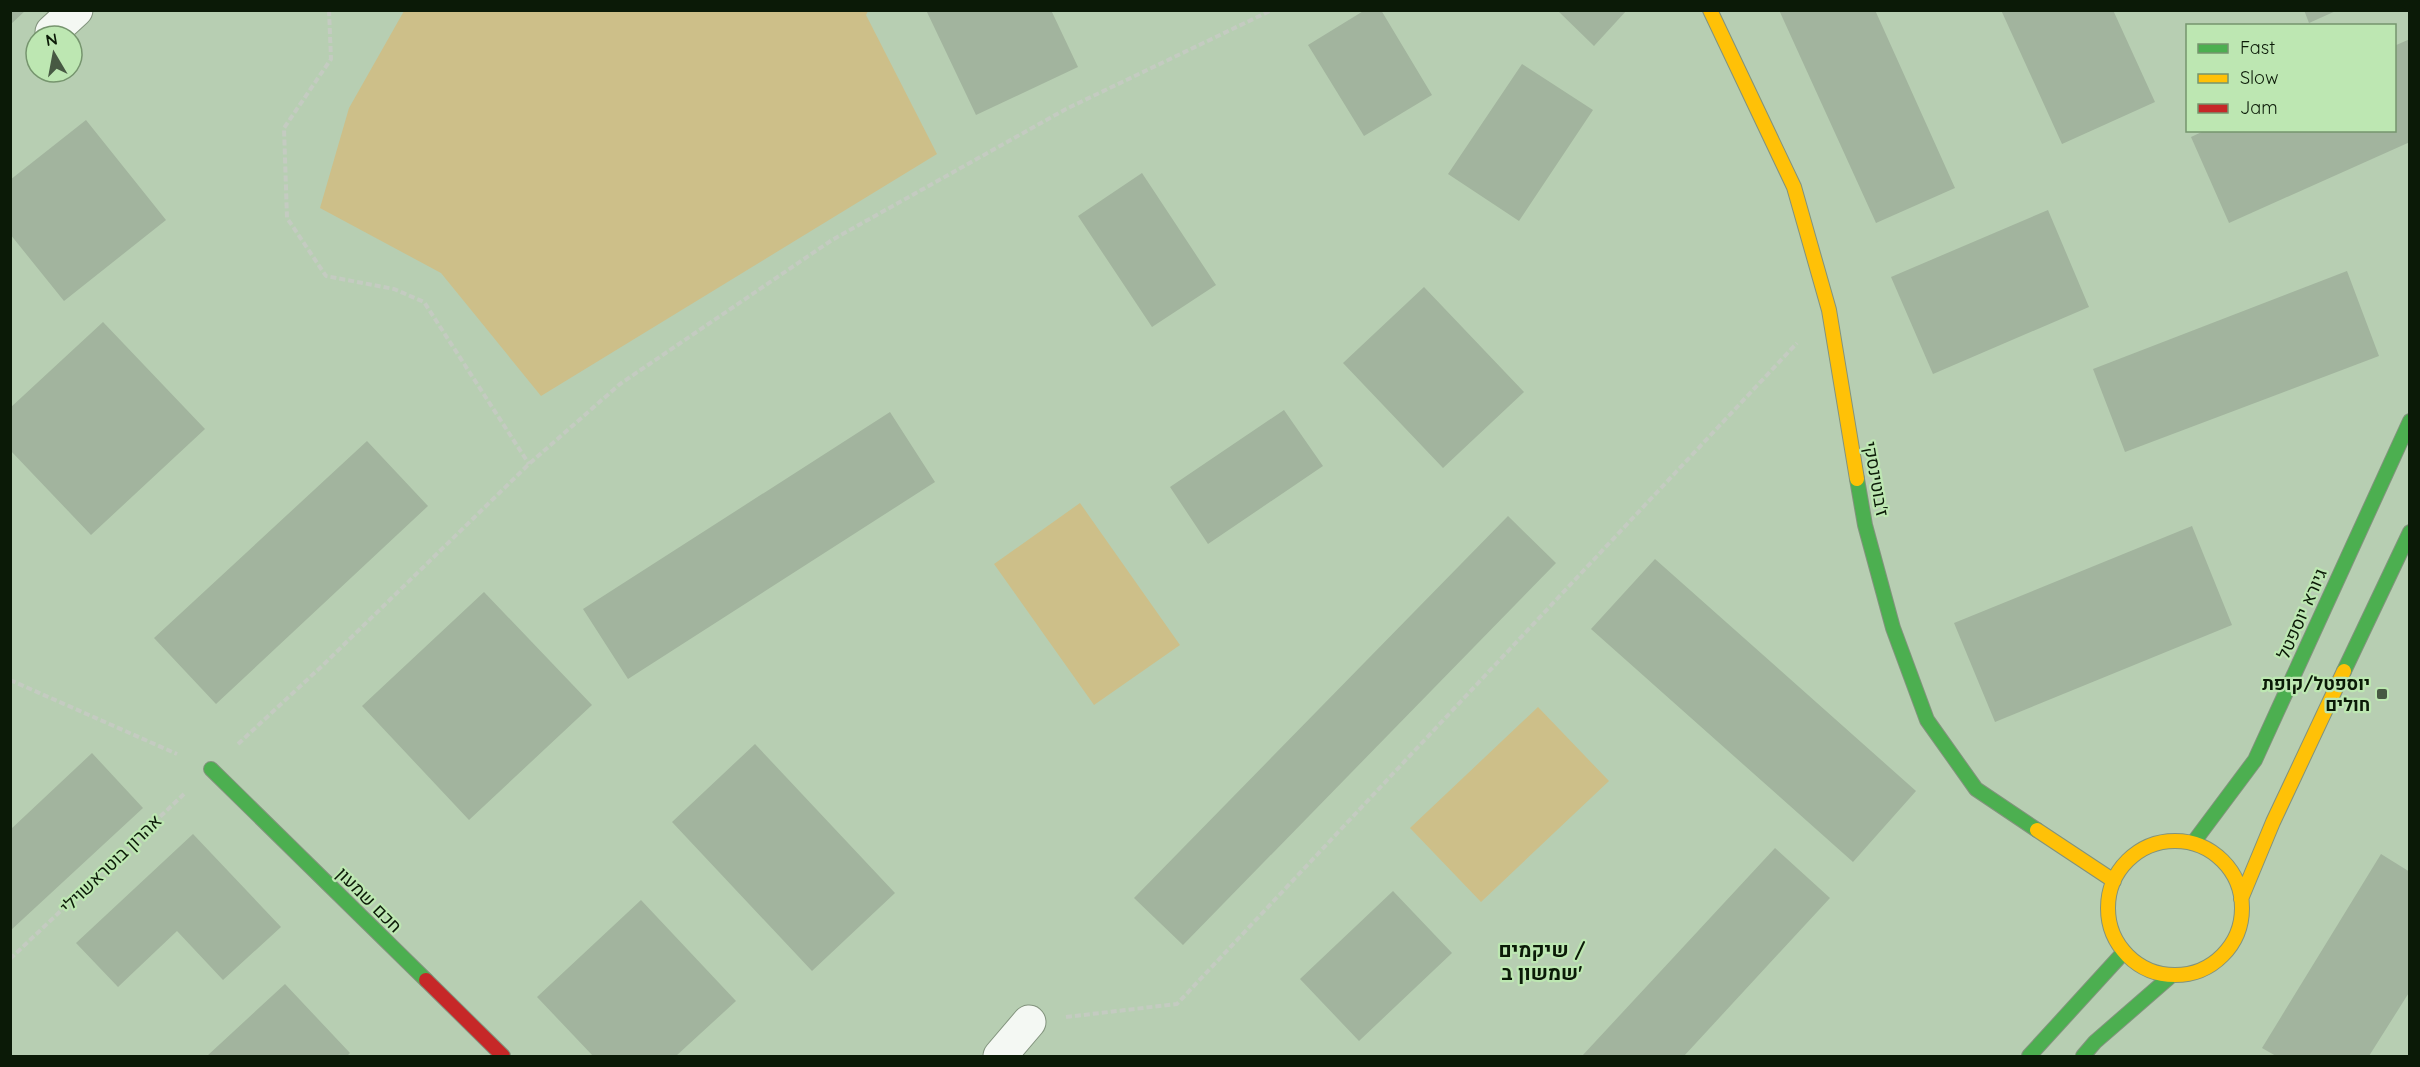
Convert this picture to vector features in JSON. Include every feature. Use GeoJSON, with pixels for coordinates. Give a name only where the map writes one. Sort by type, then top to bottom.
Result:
{"type":"FeatureCollection","features":[{"type":"Feature","properties":{"kind":"street"},"geometry":{"type":"LineString","coordinates":[[60,24],[76,10]]}},
{"type":"Feature","properties":{"kind":"street","name":"ז'בוטינסקי"},"geometry":{"type":"LineString","coordinates":[[1710,10],[1794,187],[1829,309],[1865,525],[1893,628],[1927,720],[1976,789],[2114,881]]}},
{"type":"Feature","properties":{"kind":"street","name":"גיורא יוספטל"},"geometry":{"type":"LineString","coordinates":[[2193,843],[2255,760],[2409,421]]}},
{"type":"Feature","properties":{"kind":"street"},"geometry":{"type":"LineString","coordinates":[[2241,898],[2273,822],[2409,532]]}},
{"type":"Feature","properties":{"kind":"street","name":"חכם שמעון"},"geometry":{"type":"LineString","coordinates":[[211,769],[503,1056]]}},
{"type":"Feature","properties":{"kind":"street"},"geometry":{"type":"LineString","coordinates":[[2174,841],[2193,843],[2210,851],[2225,864],[2236,880],[2241,898],[2241,918],[2236,936],[2225,953],[2210,966],[2192,973],[2172,975],[2154,972],[2138,964],[2124,952],[2114,936],[2108,918],[2108,899],[2114,881],[2124,865],[2138,852],[2155,844],[2174,841]]}},
{"type":"Feature","properties":{"kind":"street"},"geometry":{"type":"LineString","coordinates":[[2029,1056],[2124,952]]}},
{"type":"Feature","properties":{"kind":"street"},"geometry":{"type":"LineString","coordinates":[[2083,1056],[2095,1042],[2172,975]]}},
{"type":"Feature","properties":{"kind":"street"},"geometry":{"type":"LineString","coordinates":[[1000,1056],[1029,1022]]}},
{"type":"Feature","properties":{"kind":"path"},"geometry":{"type":"LineString","coordinates":[[328,10],[331,59],[284,128],[287,218],[326,276],[394,289],[424,302],[529,464]]}},
{"type":"Feature","properties":{"kind":"path","name":"אהרון בוטראשוילי"},"geometry":{"type":"LineString","coordinates":[[10,958],[322,666],[529,464],[620,384],[832,240],[1066,109],[1272,10]]}},
{"type":"Feature","properties":{"kind":"path"},"geometry":{"type":"LineString","coordinates":[[1029,1022],[1177,1004],[1829,309]]}},
{"type":"Feature","properties":{"kind":"path"},"geometry":{"type":"LineString","coordinates":[[10,680],[211,769]]}},
{"type":"Feature","properties":{"kind":"shaded area"},"geometry":{"type":"Polygon","coordinates":[[[404,11],[868,11],[866,15],[937,154],[541,396],[441,273],[320,208],[349,108],[404,11]]]}},
{"type":"Feature","properties":{"kind":"shaded area"},"geometry":{"type":"Polygon","coordinates":[[[1080,503],[1180,645],[1094,705],[994,564],[1080,503]]]}},
{"type":"Feature","properties":{"kind":"shaded area"},"geometry":{"type":"Polygon","coordinates":[[[1538,707],[1609,781],[1481,902],[1410,828],[1538,707]]]}},
{"type":"Feature","properties":{"kind":"building"},"geometry":{"type":"Polygon","coordinates":[[[10,10],[26,10],[10,25],[10,10]]]}},
{"type":"Feature","properties":{"kind":"building"},"geometry":{"type":"Polygon","coordinates":[[[926,10],[1051,10],[1078,67],[976,115],[926,10]]]}},
{"type":"Feature","properties":{"kind":"building"},"geometry":{"type":"Polygon","coordinates":[[[1365,10],[1381,10],[1432,95],[1364,136],[1308,45],[1365,10]]]}},
{"type":"Feature","properties":{"kind":"building"},"geometry":{"type":"Polygon","coordinates":[[[1557,10],[1627,10],[1594,46],[1557,10]]]}},
{"type":"Feature","properties":{"kind":"building"},"geometry":{"type":"Polygon","coordinates":[[[1779,10],[1875,10],[1955,188],[1876,223],[1779,10]]]}},
{"type":"Feature","properties":{"kind":"building"},"geometry":{"type":"Polygon","coordinates":[[[2001,10],[2113,10],[2155,102],[2062,144],[2001,10]]]}},
{"type":"Feature","properties":{"kind":"building"},"geometry":{"type":"Polygon","coordinates":[[[2304,10],[2338,10],[2309,23],[2304,10]]]}},
{"type":"Feature","properties":{"kind":"building"},"geometry":{"type":"Polygon","coordinates":[[[2410,39],[2410,142],[2229,223],[2191,137],[2202,132],[2396,132],[2396,45],[2410,39]]]}},
{"type":"Feature","properties":{"kind":"building"},"geometry":{"type":"Polygon","coordinates":[[[1522,64],[1593,110],[1519,221],[1448,174],[1522,64]]]}},
{"type":"Feature","properties":{"kind":"building"},"geometry":{"type":"Polygon","coordinates":[[[86,120],[166,220],[64,301],[10,234],[10,180],[86,120]]]}},
{"type":"Feature","properties":{"kind":"building"},"geometry":{"type":"Polygon","coordinates":[[[1142,173],[1216,285],[1152,327],[1078,216],[1142,173]]]}},
{"type":"Feature","properties":{"kind":"building"},"geometry":{"type":"Polygon","coordinates":[[[2048,210],[2089,307],[1933,374],[1891,277],[2048,210]]]}},
{"type":"Feature","properties":{"kind":"building"},"geometry":{"type":"Polygon","coordinates":[[[2347,271],[2379,356],[2125,452],[2093,369],[2347,271]]]}},
{"type":"Feature","properties":{"kind":"building"},"geometry":{"type":"Polygon","coordinates":[[[1424,287],[1524,392],[1443,468],[1343,363],[1424,287]]]}},
{"type":"Feature","properties":{"kind":"building"},"geometry":{"type":"Polygon","coordinates":[[[103,322],[205,429],[91,535],[10,450],[10,408],[103,322]]]}},
{"type":"Feature","properties":{"kind":"building"},"geometry":{"type":"Polygon","coordinates":[[[1284,410],[1323,466],[1208,544],[1170,487],[1284,410]]]}},
{"type":"Feature","properties":{"kind":"building"},"geometry":{"type":"Polygon","coordinates":[[[890,412],[935,482],[628,679],[583,609],[890,412]]]}},
{"type":"Feature","properties":{"kind":"building"},"geometry":{"type":"Polygon","coordinates":[[[367,441],[428,506],[216,704],[154,638],[367,441]]]}},
{"type":"Feature","properties":{"kind":"building"},"geometry":{"type":"Polygon","coordinates":[[[1508,516],[1556,563],[1183,945],[1134,898],[1508,516]]]}},
{"type":"Feature","properties":{"kind":"building"},"geometry":{"type":"Polygon","coordinates":[[[2192,526],[2232,625],[1995,722],[1954,623],[2192,526]]]}},
{"type":"Feature","properties":{"kind":"building"},"geometry":{"type":"Polygon","coordinates":[[[1655,559],[1916,791],[1853,862],[1591,629],[1655,559]]]}},
{"type":"Feature","properties":{"kind":"building"},"geometry":{"type":"Polygon","coordinates":[[[484,592],[592,705],[469,820],[362,706],[484,592]]]}},
{"type":"Feature","properties":{"kind":"building"},"geometry":{"type":"Polygon","coordinates":[[[755,744],[895,893],[812,971],[672,822],[755,744]]]}},
{"type":"Feature","properties":{"kind":"building"},"geometry":{"type":"Polygon","coordinates":[[[92,753],[143,808],[10,931],[10,830],[92,753]]]}},
{"type":"Feature","properties":{"kind":"building"},"geometry":{"type":"Polygon","coordinates":[[[193,834],[281,927],[223,980],[177,931],[118,987],[76,943],[193,834]]]}},
{"type":"Feature","properties":{"kind":"building"},"geometry":{"type":"Polygon","coordinates":[[[1775,848],[1830,898],[1684,1056],[1582,1056],[1775,848]]]}},
{"type":"Feature","properties":{"kind":"building"},"geometry":{"type":"Polygon","coordinates":[[[2381,854],[2410,872],[2410,991],[2369,1056],[2276,1056],[2262,1048],[2381,854]]]}},
{"type":"Feature","properties":{"kind":"building"},"geometry":{"type":"Polygon","coordinates":[[[1393,891],[1452,953],[1359,1041],[1300,979],[1393,891]]]}},
{"type":"Feature","properties":{"kind":"building"},"geometry":{"type":"Polygon","coordinates":[[[641,900],[736,1001],[676,1056],[593,1056],[537,997],[641,900]]]}},
{"type":"Feature","properties":{"kind":"building"},"geometry":{"type":"Polygon","coordinates":[[[285,984],[350,1053],[347,1056],[207,1056],[285,984]]]}},
{"type":"Feature","properties":{"kind":"traffic: fast"},"geometry":{"type":"LineString","coordinates":[[2193,843],[2255,760],[2410,421]]}},
{"type":"Feature","properties":{"kind":"traffic: fast"},"geometry":{"type":"LineString","coordinates":[[1857,479],[1865,525],[1893,628],[1927,720],[1976,789],[2037,830]]}},
{"type":"Feature","properties":{"kind":"traffic: fast"},"geometry":{"type":"LineString","coordinates":[[2344,671],[2410,532]]}},
{"type":"Feature","properties":{"kind":"traffic: fast"},"geometry":{"type":"LineString","coordinates":[[211,769],[426,980]]}},
{"type":"Feature","properties":{"kind":"traffic: fast"},"geometry":{"type":"LineString","coordinates":[[2029,1056],[2124,952]]}},
{"type":"Feature","properties":{"kind":"traffic: fast"},"geometry":{"type":"LineString","coordinates":[[2083,1056],[2095,1042],[2172,975]]}},
{"type":"Feature","properties":{"kind":"traffic: slow"},"geometry":{"type":"LineString","coordinates":[[1710,10],[1794,187],[1829,310],[1857,479]]}},
{"type":"Feature","properties":{"kind":"traffic: slow"},"geometry":{"type":"LineString","coordinates":[[2241,899],[2273,822],[2344,671]]}},
{"type":"Feature","properties":{"kind":"traffic: slow"},"geometry":{"type":"LineString","coordinates":[[2037,830],[2114,881]]}},
{"type":"Feature","properties":{"kind":"traffic: slow"},"geometry":{"type":"LineString","coordinates":[[2175,841],[2200,846],[2222,861],[2237,883],[2242,908],[2237,933],[2222,955],[2200,970],[2175,975],[2150,970],[2128,955],[2113,933],[2108,908],[2113,883],[2128,861],[2150,846],[2175,841]]}},
{"type":"Feature","properties":{"kind":"traffic: jam"},"geometry":{"type":"LineString","coordinates":[[426,980],[503,1056]]}},
{"type":"Feature","properties":{"kind":"place","name":"יוספטל/קופת חולים"},"geometry":{"type":"Point","coordinates":[2382,694]}},
{"type":"Feature","properties":{"kind":"district","name":"שיקמים / שמשון ב'"},"geometry":{"type":"Point","coordinates":[1542,962]}}]}
